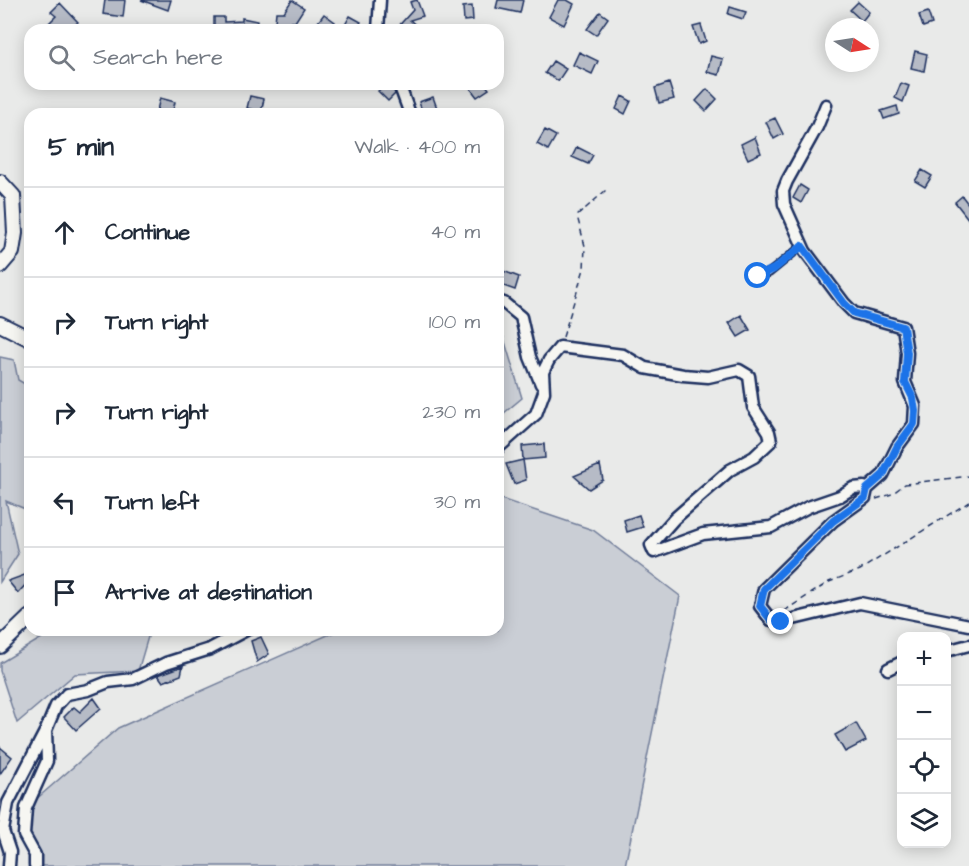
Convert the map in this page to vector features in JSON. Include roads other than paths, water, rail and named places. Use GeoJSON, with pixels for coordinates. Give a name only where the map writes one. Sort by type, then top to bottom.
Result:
{"type":"FeatureCollection","features":[{"type":"Feature","properties":{"kind":"street"},"geometry":{"type":"LineString","coordinates":[[378,24],[380,0]]}},
{"type":"Feature","properties":{"kind":"street"},"geometry":{"type":"LineString","coordinates":[[401,90],[408,108]]}},
{"type":"Feature","properties":{"kind":"street"},"geometry":{"type":"LineString","coordinates":[[826,105],[783,191],[784,204],[802,246],[844,303],[854,313],[903,327],[907,353],[905,382],[913,398],[914,424],[897,447],[883,475],[867,489],[865,498],[833,521],[764,589],[760,606],[771,620],[781,622],[860,603],[969,625]]}},
{"type":"Feature","properties":{"kind":"street"},"geometry":{"type":"LineString","coordinates":[[0,182],[13,196],[15,233],[12,252],[0,266]]}},
{"type":"Feature","properties":{"kind":"street"},"geometry":{"type":"LineString","coordinates":[[504,303],[521,317],[530,357],[544,392]]}},
{"type":"Feature","properties":{"kind":"street"},"geometry":{"type":"LineString","coordinates":[[0,324],[24,336]]}},
{"type":"Feature","properties":{"kind":"street"},"geometry":{"type":"LineString","coordinates":[[504,443],[536,414],[544,392],[543,372],[560,347],[623,356],[645,368],[683,375],[708,377],[739,370],[749,376],[753,407],[769,432],[771,441],[754,458],[730,470],[674,519],[651,545],[654,552],[703,534],[771,527],[808,507],[840,496],[853,488],[867,489]]}},
{"type":"Feature","properties":{"kind":"street"},"geometry":{"type":"LineString","coordinates":[[0,646],[24,623]]}},
{"type":"Feature","properties":{"kind":"street"},"geometry":{"type":"LineString","coordinates":[[9,866],[10,852],[3,831],[8,803],[56,706],[67,694],[88,690],[108,682],[133,679],[166,663],[210,649],[235,636]]}},
{"type":"Feature","properties":{"kind":"street"},"geometry":{"type":"LineString","coordinates":[[951,650],[969,645]]}},
{"type":"Feature","properties":{"kind":"street"},"geometry":{"type":"LineString","coordinates":[[888,669],[897,664]]}},
{"type":"Feature","properties":{"kind":"street"},"geometry":{"type":"LineString","coordinates":[[35,866],[35,855],[24,835],[27,808],[47,761],[46,730]]}},
{"type":"Feature","properties":{"kind":"lane"},"geometry":{"type":"LineString","coordinates":[[758,276],[774,269],[802,246]]}}]}
